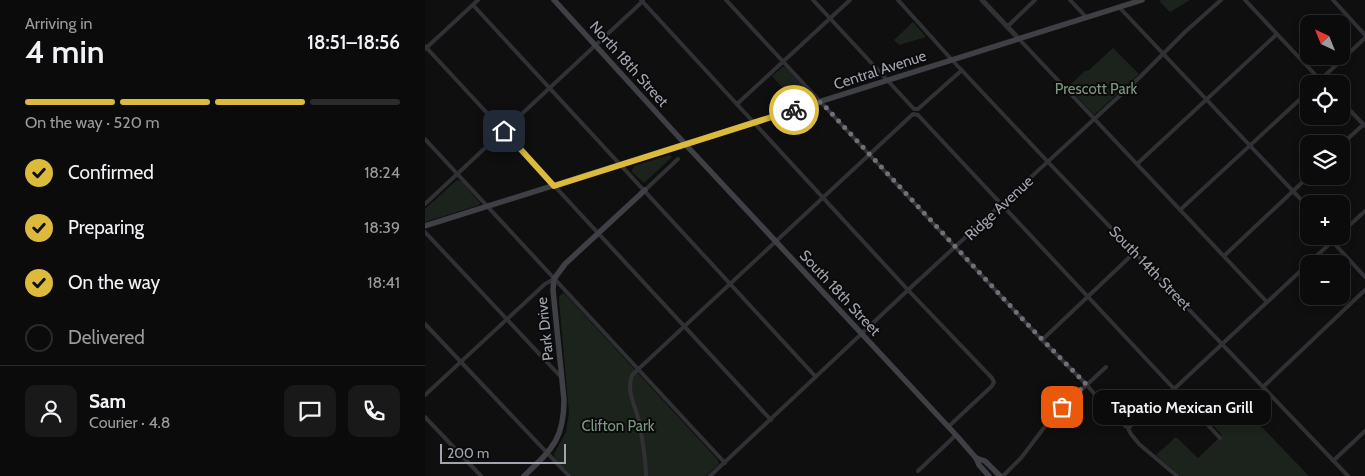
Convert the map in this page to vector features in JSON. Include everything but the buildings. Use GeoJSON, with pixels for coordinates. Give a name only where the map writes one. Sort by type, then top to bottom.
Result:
{"type":"FeatureCollection","features":[{"type":"Feature","properties":{"kind":"main road","name":"North 18th Street"},"geometry":{"type":"LineString","coordinates":[[554,0],[686,145]]}},
{"type":"Feature","properties":{"kind":"main road","name":"Central Avenue"},"geometry":{"type":"LineString","coordinates":[[425,226],[1142,0]]}},
{"type":"Feature","properties":{"kind":"main road","name":"South 18th Street"},"geometry":{"type":"LineString","coordinates":[[686,145],[956,435],[989,476]]}},
{"type":"Feature","properties":{"kind":"main road","name":"Park Drive"},"geometry":{"type":"LineString","coordinates":[[524,476],[548,454],[560,432],[564,417],[553,290],[554,279],[565,264],[645,190]]}},
{"type":"Feature","properties":{"kind":"main road","name":"South 18th Street"},"geometry":{"type":"LineString","coordinates":[[976,458],[985,461],[1001,476]]}},
{"type":"Feature","properties":{"kind":"street"},"geometry":{"type":"LineString","coordinates":[[478,0],[426,48],[771,420]]}},
{"type":"Feature","properties":{"kind":"street"},"geometry":{"type":"LineString","coordinates":[[726,0],[955,248],[1086,384],[1116,419],[1128,428],[1139,444],[1177,476]]}},
{"type":"Feature","properties":{"kind":"street"},"geometry":{"type":"LineString","coordinates":[[813,0],[1220,438]]}},
{"type":"Feature","properties":{"kind":"street"},"geometry":{"type":"LineString","coordinates":[[737,104],[850,0]]}},
{"type":"Feature","properties":{"kind":"street","name":"South 14th Street"},"geometry":{"type":"LineString","coordinates":[[897,0],[1048,162],[1348,476]]}},
{"type":"Feature","properties":{"kind":"street"},"geometry":{"type":"LineString","coordinates":[[982,0],[1267,302]]}},
{"type":"Feature","properties":{"kind":"street"},"geometry":{"type":"LineString","coordinates":[[1007,27],[1035,0]]}},
{"type":"Feature","properties":{"kind":"street"},"geometry":{"type":"LineString","coordinates":[[1070,0],[1086,17]]}},
{"type":"Feature","properties":{"kind":"street","name":"Ridge Avenue"},"geometry":{"type":"LineString","coordinates":[[710,476],[1221,0]]}},
{"type":"Feature","properties":{"kind":"street"},"geometry":{"type":"LineString","coordinates":[[1245,0],[1316,75]]}},
{"type":"Feature","properties":{"kind":"street"},"geometry":{"type":"LineString","coordinates":[[1326,75],[1365,36],[1333,0]]}},
{"type":"Feature","properties":{"kind":"street"},"geometry":{"type":"LineString","coordinates":[[425,204],[642,1],[908,290],[992,378],[994,382],[992,386],[948,427]]}},
{"type":"Feature","properties":{"kind":"street"},"geometry":{"type":"LineString","coordinates":[[473,5],[816,376]]}},
{"type":"Feature","properties":{"kind":"street"},"geometry":{"type":"LineString","coordinates":[[1119,8],[1300,198]]}},
{"type":"Feature","properties":{"kind":"street"},"geometry":{"type":"LineString","coordinates":[[1137,164],[1277,34]]}},
{"type":"Feature","properties":{"kind":"street"},"geometry":{"type":"LineString","coordinates":[[647,476],[638,419],[629,392],[631,374],[962,70]]}},
{"type":"Feature","properties":{"kind":"street"},"geometry":{"type":"LineString","coordinates":[[1180,210],[1300,99]]}},
{"type":"Feature","properties":{"kind":"street"},"geometry":{"type":"LineString","coordinates":[[1350,110],[1364,125],[1350,138]]}},
{"type":"Feature","properties":{"kind":"street"},"geometry":{"type":"LineString","coordinates":[[425,139],[725,463]]}},
{"type":"Feature","properties":{"kind":"street","name":"Park Drive"},"geometry":{"type":"LineString","coordinates":[[645,190],[678,159]]}},
{"type":"Feature","properties":{"kind":"street"},"geometry":{"type":"LineString","coordinates":[[1224,256],[1300,184]]}},
{"type":"Feature","properties":{"kind":"street"},"geometry":{"type":"LineString","coordinates":[[1350,225],[1365,211]]}},
{"type":"Feature","properties":{"kind":"street"},"geometry":{"type":"LineString","coordinates":[[425,232],[562,379]]}},
{"type":"Feature","properties":{"kind":"street"},"geometry":{"type":"LineString","coordinates":[[1128,428],[1174,388],[1328,245]]}},
{"type":"Feature","properties":{"kind":"street"},"geometry":{"type":"LineString","coordinates":[[1336,245],[1365,277]]}},
{"type":"Feature","properties":{"kind":"street"},"geometry":{"type":"LineString","coordinates":[[1042,340],[1135,252]]}},
{"type":"Feature","properties":{"kind":"street"},"geometry":{"type":"LineString","coordinates":[[425,395],[545,284],[554,279]]}},
{"type":"Feature","properties":{"kind":"street"},"geometry":{"type":"LineString","coordinates":[[1263,387],[1365,290]]}},
{"type":"Feature","properties":{"kind":"street"},"geometry":{"type":"LineString","coordinates":[[425,324],[569,476]]}},
{"type":"Feature","properties":{"kind":"street"},"geometry":{"type":"LineString","coordinates":[[1001,476],[1021,458],[1053,416],[1106,367]]}},
{"type":"Feature","properties":{"kind":"street"},"geometry":{"type":"LineString","coordinates":[[425,417],[481,476]]}},
{"type":"Feature","properties":{"kind":"street"},"geometry":{"type":"LineString","coordinates":[[1333,461],[1365,431]]}},
{"type":"Feature","properties":{"kind":"street"},"geometry":{"type":"LineString","coordinates":[[918,471],[956,435]]}},
{"type":"Feature","properties":{"kind":"green space"},"geometry":{"type":"Polygon","coordinates":[[[1190,0],[1170,12],[1159,1],[1190,0]]]}},
{"type":"Feature","properties":{"kind":"green space"},"geometry":{"type":"Polygon","coordinates":[[[913,22],[926,37],[899,45],[894,40],[913,22]]]}},
{"type":"Feature","properties":{"kind":"green space","name":"Prescott Park"},"geometry":{"type":"Polygon","coordinates":[[[1113,48],[1139,74],[1094,115],[1068,87],[1113,48]]]}},
{"type":"Feature","properties":{"kind":"green space"},"geometry":{"type":"Polygon","coordinates":[[[783,67],[803,86],[789,95],[772,76],[783,67]]]}},
{"type":"Feature","properties":{"kind":"green space"},"geometry":{"type":"Polygon","coordinates":[[[669,155],[671,158],[644,183],[632,172],[634,166],[669,155]]]}},
{"type":"Feature","properties":{"kind":"green space"},"geometry":{"type":"Polygon","coordinates":[[[457,180],[462,182],[480,203],[479,205],[425,222],[425,209],[457,180]]]}},
{"type":"Feature","properties":{"kind":"green space","name":"Clifton Park"},"geometry":{"type":"Polygon","coordinates":[[[563,293],[718,460],[719,464],[706,476],[572,476],[555,458],[554,454],[566,432],[569,413],[559,300],[563,293]]]}},
{"type":"Feature","properties":{"kind":"green space"},"geometry":{"type":"Polygon","coordinates":[[[1225,389],[1309,476],[1180,476],[1156,455],[1176,437],[1198,458],[1222,435],[1201,412],[1225,389]]]}},
{"type":"Feature","properties":{"kind":"way so far"},"geometry":{"type":"LineString","coordinates":[[794,110],[821,102],[1042,340],[1086,384],[1062,407]]}},
{"type":"Feature","properties":{"kind":"place","name":"Tapatio Mexican Grill"},"geometry":{"type":"Point","coordinates":[1062,407]}},
{"type":"Feature","properties":{"kind":"route"},"geometry":{"type":"LineString","coordinates":[[504,131],[554,186],[794,110]]}}]}
